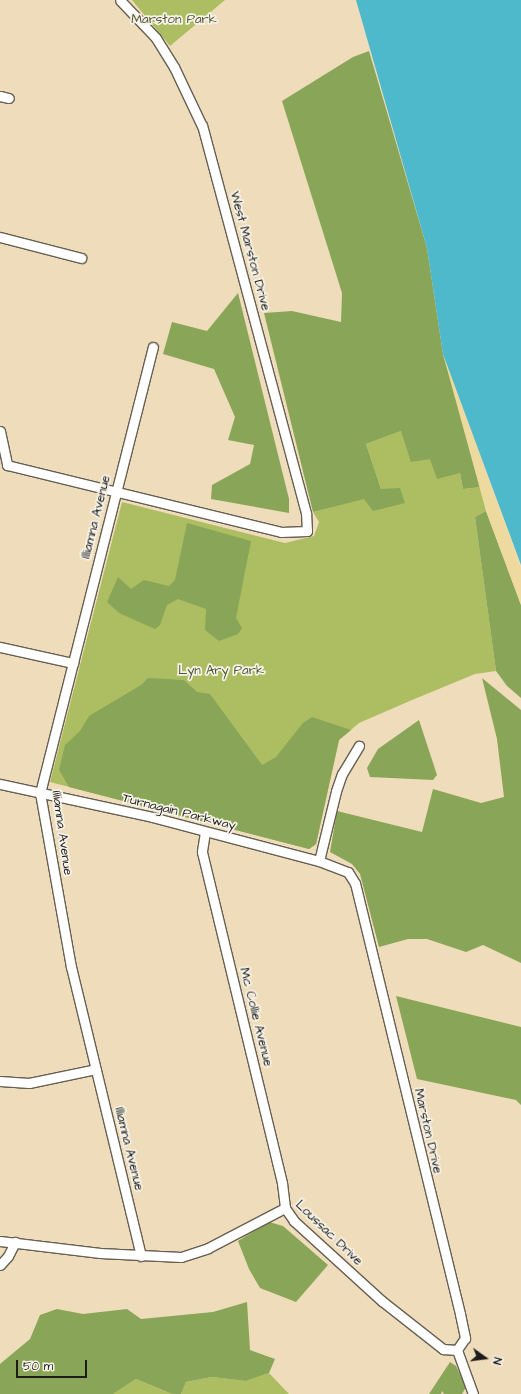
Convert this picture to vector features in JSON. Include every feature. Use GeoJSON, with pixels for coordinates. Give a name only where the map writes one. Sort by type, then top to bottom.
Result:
{"type":"FeatureCollection","features":[{"type":"Feature","properties":{"kind":"street","name":"West Marston Drive"},"geometry":{"type":"LineString","coordinates":[[116,491],[281,532],[307,531],[306,513],[202,126],[174,67],[156,38],[120,0]]}},
{"type":"Feature","properties":{"kind":"street"},"geometry":{"type":"LineString","coordinates":[[0,237],[80,258]]}},
{"type":"Feature","properties":{"kind":"street","name":"Illiamna Avenue"},"geometry":{"type":"LineString","coordinates":[[141,1256],[63,924],[40,793],[153,347]]}},
{"type":"Feature","properties":{"kind":"street"},"geometry":{"type":"LineString","coordinates":[[0,431],[4,468],[116,491]]}},
{"type":"Feature","properties":{"kind":"street"},"geometry":{"type":"LineString","coordinates":[[0,647],[73,663]]}},
{"type":"Feature","properties":{"kind":"street"},"geometry":{"type":"LineString","coordinates":[[319,861],[338,785],[359,746]]}},
{"type":"Feature","properties":{"kind":"street","name":"Turnagain Parkway"},"geometry":{"type":"LineString","coordinates":[[0,784],[152,817],[204,832],[319,861],[348,872]]}},
{"type":"Feature","properties":{"kind":"street","name":"Mc Collie Avenue"},"geometry":{"type":"LineString","coordinates":[[204,832],[202,852],[282,1183],[285,1208]]}},
{"type":"Feature","properties":{"kind":"street","name":"Marston Drive"},"geometry":{"type":"LineString","coordinates":[[348,872],[356,889],[460,1314],[464,1338],[457,1350]]}},
{"type":"Feature","properties":{"kind":"street"},"geometry":{"type":"LineString","coordinates":[[0,1081],[29,1083],[96,1069]]}},
{"type":"Feature","properties":{"kind":"street","name":"Loussac Drive"},"geometry":{"type":"LineString","coordinates":[[0,1241],[171,1258],[196,1253],[285,1208],[294,1221],[382,1301],[443,1349],[457,1350]]}},
{"type":"Feature","properties":{"kind":"street"},"geometry":{"type":"LineString","coordinates":[[0,1265],[8,1256],[15,1242]]}},
{"type":"Feature","properties":{"kind":"street"},"geometry":{"type":"LineString","coordinates":[[457,1350],[473,1394]]}},
{"type":"Feature","properties":{"kind":"green space","name":"Marston Park"},"geometry":{"type":"Polygon","coordinates":[[[132,0],[225,0],[170,46],[132,0]]]}},
{"type":"Feature","properties":{"kind":"green space"},"geometry":{"type":"Polygon","coordinates":[[[369,51],[427,248],[443,354],[482,487],[463,489],[460,473],[437,479],[430,459],[411,462],[401,431],[366,444],[381,489],[400,488],[405,503],[373,511],[364,499],[313,512],[264,313],[292,311],[341,322],[342,293],[282,101],[353,57],[369,51]]]}},
{"type":"Feature","properties":{"kind":"green space"},"geometry":{"type":"Polygon","coordinates":[[[238,293],[289,499],[289,513],[211,499],[212,485],[250,464],[254,445],[228,440],[235,417],[214,369],[163,354],[172,322],[207,331],[238,293]]]}},
{"type":"Feature","properties":{"kind":"green space","name":"Lyn Ary Park"},"geometry":{"type":"Polygon","coordinates":[[[401,431],[430,459],[460,473],[463,489],[482,487],[486,511],[475,517],[496,671],[475,674],[359,723],[339,740],[316,844],[309,849],[50,782],[122,502],[285,543],[314,536],[319,522],[313,512],[364,498],[381,489],[366,444],[401,431]]]}},
{"type":"Feature","properties":{"kind":"green space"},"geometry":{"type":"Polygon","coordinates":[[[486,511],[521,605],[521,698],[507,686],[496,671],[475,517],[486,511]]]}},
{"type":"Feature","properties":{"kind":"green space"},"geometry":{"type":"Polygon","coordinates":[[[187,523],[251,541],[236,618],[242,628],[238,634],[219,641],[205,630],[206,609],[178,599],[167,605],[160,625],[155,629],[119,613],[107,602],[118,577],[131,589],[144,580],[169,586],[175,580],[187,523]]]}},
{"type":"Feature","properties":{"kind":"green space"},"geometry":{"type":"Polygon","coordinates":[[[148,678],[184,680],[197,692],[210,694],[262,765],[276,757],[303,723],[312,717],[351,730],[339,740],[316,844],[309,849],[69,787],[59,770],[65,745],[80,731],[89,716],[141,685],[148,678]]]}},
{"type":"Feature","properties":{"kind":"green space"},"geometry":{"type":"Polygon","coordinates":[[[482,678],[521,710],[521,963],[483,945],[466,952],[427,939],[408,939],[379,947],[360,874],[352,864],[330,852],[337,811],[422,832],[433,789],[481,803],[504,797],[497,739],[482,678]]]}},
{"type":"Feature","properties":{"kind":"green space"},"geometry":{"type":"Polygon","coordinates":[[[419,720],[437,775],[433,780],[370,777],[367,768],[378,749],[419,720]]]}},
{"type":"Feature","properties":{"kind":"green space"},"geometry":{"type":"Polygon","coordinates":[[[396,996],[521,1027],[521,1105],[516,1100],[417,1079],[396,996]]]}},
{"type":"Feature","properties":{"kind":"green space"},"geometry":{"type":"Polygon","coordinates":[[[269,1222],[283,1226],[328,1265],[296,1302],[260,1288],[249,1269],[238,1241],[269,1222]]]}},
{"type":"Feature","properties":{"kind":"green space"},"geometry":{"type":"Polygon","coordinates":[[[247,1302],[250,1350],[275,1359],[269,1373],[246,1381],[212,1377],[186,1382],[181,1394],[172,1394],[136,1379],[113,1394],[0,1394],[0,1364],[30,1339],[40,1315],[57,1309],[83,1314],[127,1309],[141,1319],[213,1312],[247,1302]]]}},
{"type":"Feature","properties":{"kind":"green space"},"geometry":{"type":"Polygon","coordinates":[[[450,1362],[456,1366],[466,1387],[462,1394],[444,1394],[442,1391],[441,1394],[429,1394],[450,1362]]]}},
{"type":"Feature","properties":{"kind":"green space"},"geometry":{"type":"Polygon","coordinates":[[[269,1373],[289,1394],[181,1394],[186,1382],[212,1377],[246,1381],[269,1373]]]}},
{"type":"Feature","properties":{"kind":"green space"},"geometry":{"type":"Polygon","coordinates":[[[136,1379],[162,1390],[172,1394],[113,1394],[136,1379]]]}},
{"type":"Feature","properties":{"kind":"sand"},"geometry":{"type":"Polygon","coordinates":[[[443,354],[521,568],[521,605],[486,511],[443,354]]]}},
{"type":"Feature","properties":{"kind":"water"},"geometry":{"type":"Polygon","coordinates":[[[356,0],[521,0],[521,565],[443,354],[427,248],[356,0]]]}}]}
